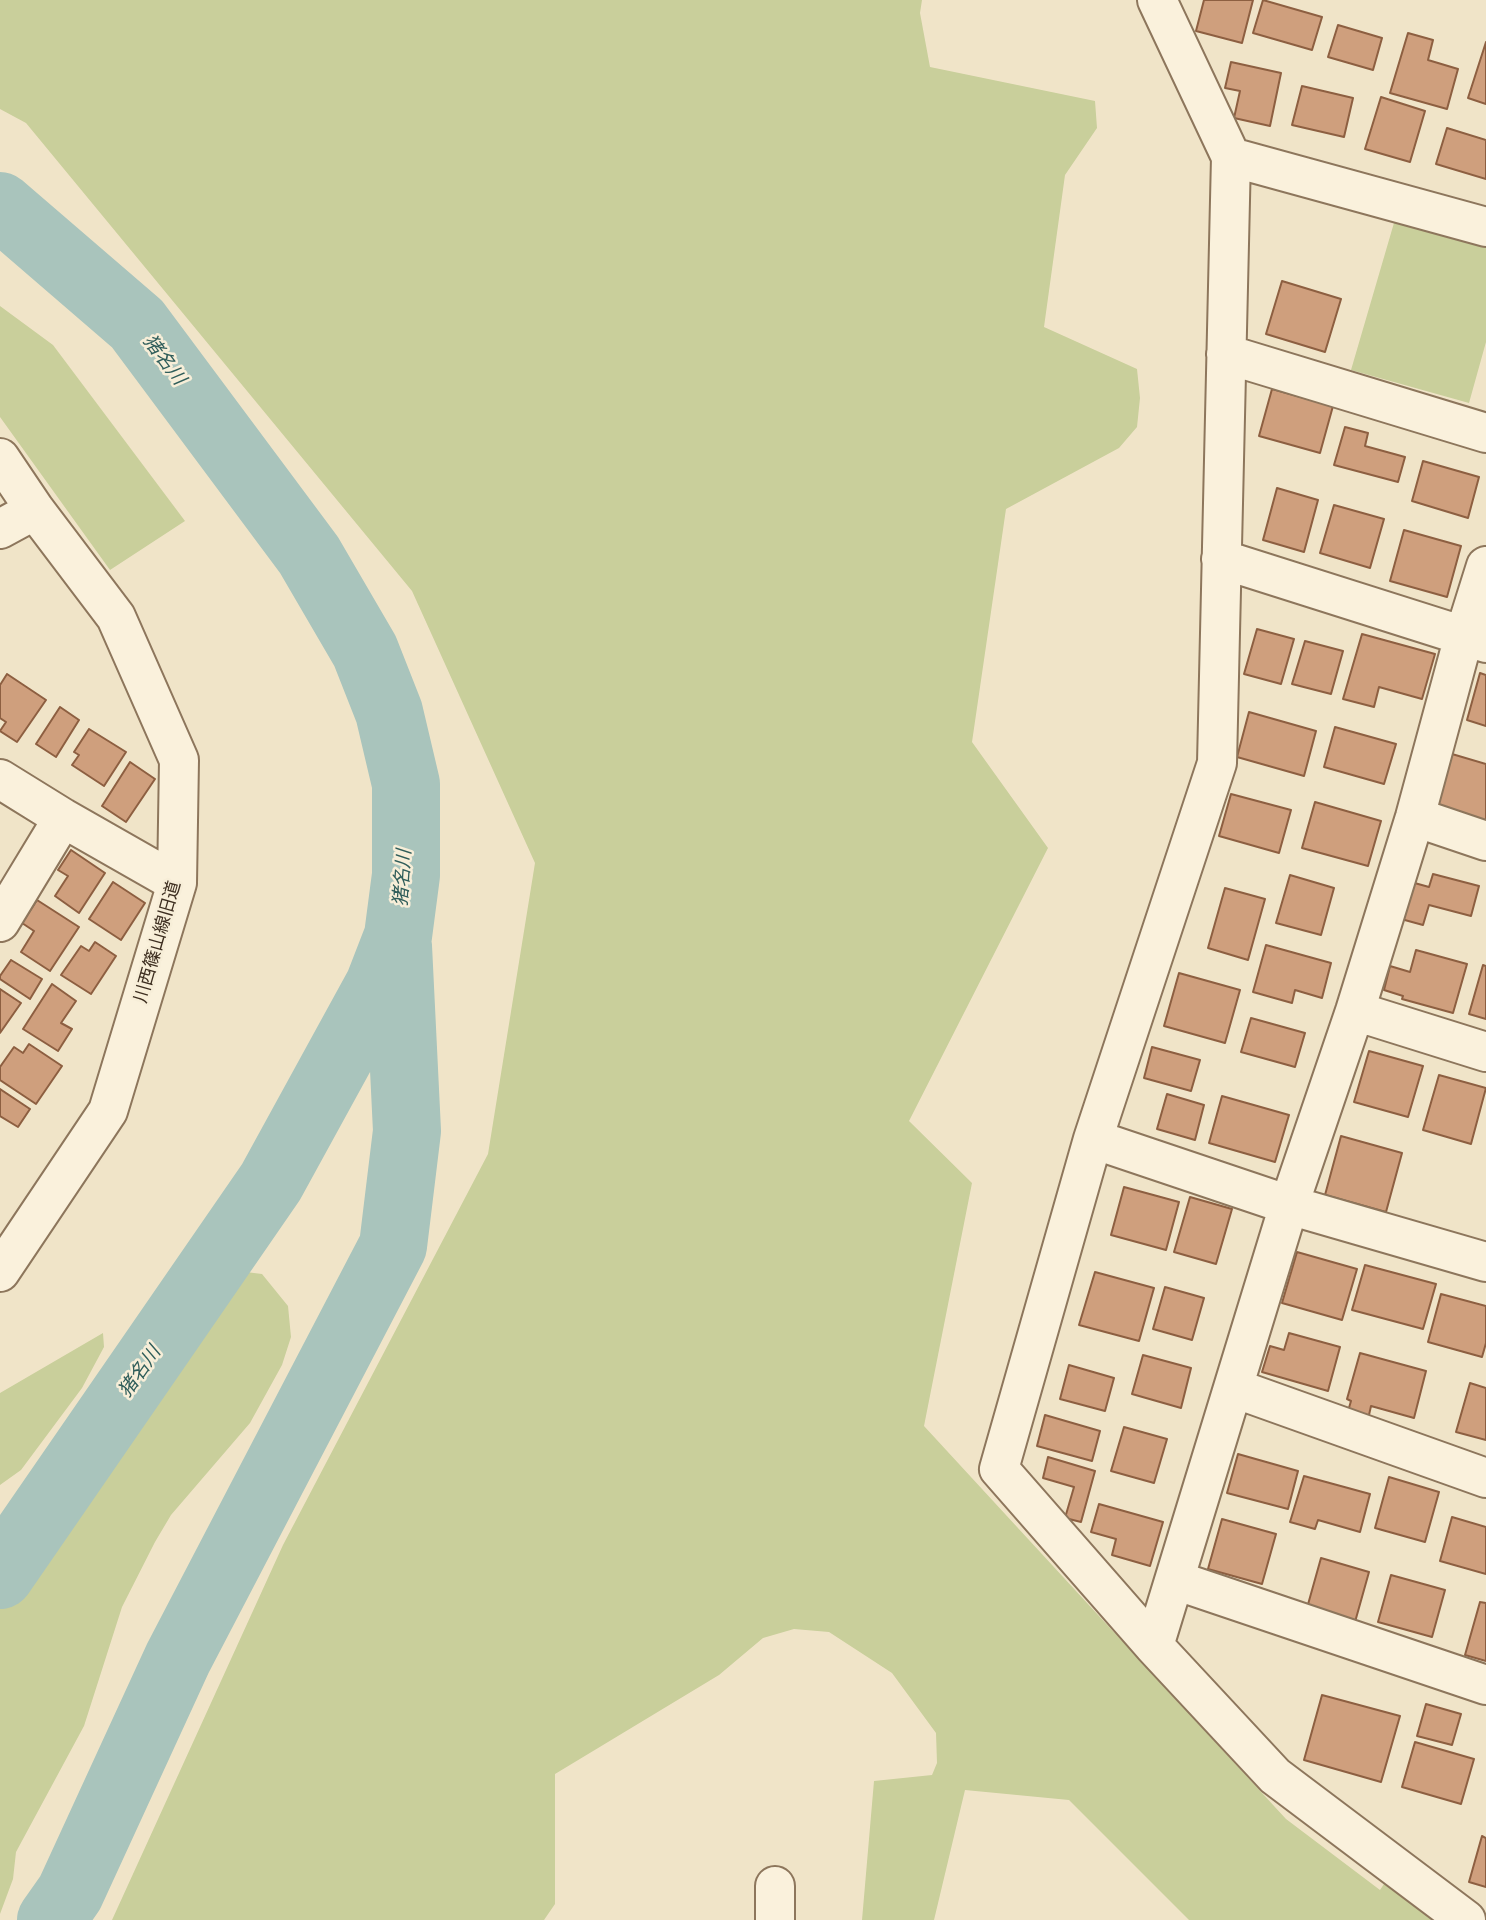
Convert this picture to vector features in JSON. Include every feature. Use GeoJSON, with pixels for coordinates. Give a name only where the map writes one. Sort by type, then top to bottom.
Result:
{"type":"FeatureCollection","features":[{"type":"Feature","properties":{"kind":"street"},"geometry":{"type":"LineString","coordinates":[[1157,0],[1231,157],[1217,763],[1093,1139],[999,1469],[1154,1646],[1275,1776],[1466,1920]]}},
{"type":"Feature","properties":{"kind":"street"},"geometry":{"type":"LineString","coordinates":[[1231,157],[1486,227]]}},
{"type":"Feature","properties":{"kind":"street"},"geometry":{"type":"LineString","coordinates":[[1226,354],[1486,433]]}},
{"type":"Feature","properties":{"kind":"street","name":"川西篠山線旧道"},"geometry":{"type":"LineString","coordinates":[[0,458],[35,510],[116,617],[179,760],[177,883],[108,1111],[0,1272]]}},
{"type":"Feature","properties":{"kind":"street"},"geometry":{"type":"LineString","coordinates":[[0,528],[35,510]]}},
{"type":"Feature","properties":{"kind":"street"},"geometry":{"type":"LineString","coordinates":[[1221,559],[1475,639]]}},
{"type":"Feature","properties":{"kind":"street"},"geometry":{"type":"LineString","coordinates":[[1154,1646],[1289,1205],[1355,1011],[1415,817],[1475,639],[1486,566]]}},
{"type":"Feature","properties":{"kind":"street"},"geometry":{"type":"LineString","coordinates":[[0,779],[62,818],[177,883]]}},
{"type":"Feature","properties":{"kind":"street"},"geometry":{"type":"LineString","coordinates":[[1415,817],[1486,841]]}},
{"type":"Feature","properties":{"kind":"street"},"geometry":{"type":"LineString","coordinates":[[0,922],[62,818]]}},
{"type":"Feature","properties":{"kind":"street"},"geometry":{"type":"LineString","coordinates":[[1355,1011],[1486,1052]]}},
{"type":"Feature","properties":{"kind":"street"},"geometry":{"type":"LineString","coordinates":[[1093,1139],[1289,1205],[1486,1262]]}},
{"type":"Feature","properties":{"kind":"street"},"geometry":{"type":"LineString","coordinates":[[1234,1388],[1486,1478]]}},
{"type":"Feature","properties":{"kind":"street"},"geometry":{"type":"LineString","coordinates":[[1175,1580],[1486,1685]]}},
{"type":"Feature","properties":{"kind":"green space"},"geometry":{"type":"Polygon","coordinates":[[[0,0],[922,0],[920,13],[930,67],[1095,101],[1097,128],[1065,175],[1044,327],[1137,369],[1140,398],[1137,427],[1119,448],[1006,509],[972,742],[1048,848],[909,1121],[972,1183],[924,1426],[1286,1819],[1380,1890],[1384,1884],[1439,1920],[1189,1920],[1069,1800],[965,1790],[934,1920],[862,1920],[874,1781],[932,1775],[937,1763],[936,1733],[892,1673],[829,1632],[794,1629],[763,1638],[719,1675],[555,1774],[555,1904],[544,1920],[112,1920],[283,1545],[488,1154],[535,863],[412,591],[26,123],[0,109],[0,0]]]}},
{"type":"Feature","properties":{"kind":"green space"},"geometry":{"type":"Polygon","coordinates":[[[1396,216],[1486,241],[1486,342],[1469,403],[1351,370],[1396,216]]]}},
{"type":"Feature","properties":{"kind":"green space"},"geometry":{"type":"Polygon","coordinates":[[[0,306],[53,345],[185,521],[110,570],[0,417],[0,306]]]}},
{"type":"Feature","properties":{"kind":"green space"},"geometry":{"type":"Polygon","coordinates":[[[246,1272],[262,1274],[288,1306],[291,1337],[282,1365],[250,1423],[171,1515],[155,1542],[122,1607],[84,1726],[16,1852],[13,1879],[0,1914],[0,1599],[200,1309],[246,1272]]]}},
{"type":"Feature","properties":{"kind":"green space"},"geometry":{"type":"Polygon","coordinates":[[[103,1333],[104,1347],[82,1388],[21,1470],[0,1485],[0,1393],[103,1333]]]}},
{"type":"Feature","properties":{"kind":"building"},"geometry":{"type":"Polygon","coordinates":[[[1204,0],[1253,0],[1242,43],[1196,31],[1204,0]]]}},
{"type":"Feature","properties":{"kind":"building"},"geometry":{"type":"Polygon","coordinates":[[[1263,0],[1322,17],[1312,50],[1253,33],[1263,0]]]}},
{"type":"Feature","properties":{"kind":"building"},"geometry":{"type":"Polygon","coordinates":[[[1338,25],[1382,38],[1373,70],[1328,57],[1338,25]]]}},
{"type":"Feature","properties":{"kind":"building"},"geometry":{"type":"Polygon","coordinates":[[[1408,33],[1433,40],[1428,60],[1458,69],[1447,109],[1390,93],[1408,33]]]}},
{"type":"Feature","properties":{"kind":"building"},"geometry":{"type":"Polygon","coordinates":[[[1486,42],[1486,104],[1468,98],[1486,42]]]}},
{"type":"Feature","properties":{"kind":"building"},"geometry":{"type":"Polygon","coordinates":[[[1231,62],[1281,73],[1270,126],[1234,118],[1240,91],[1225,88],[1231,62]]]}},
{"type":"Feature","properties":{"kind":"building"},"geometry":{"type":"Polygon","coordinates":[[[1302,86],[1353,98],[1344,137],[1292,125],[1302,86]]]}},
{"type":"Feature","properties":{"kind":"building"},"geometry":{"type":"Polygon","coordinates":[[[1381,97],[1425,111],[1410,162],[1365,149],[1381,97]]]}},
{"type":"Feature","properties":{"kind":"building"},"geometry":{"type":"Polygon","coordinates":[[[1447,128],[1486,140],[1486,179],[1436,164],[1447,128]]]}},
{"type":"Feature","properties":{"kind":"building"},"geometry":{"type":"Polygon","coordinates":[[[1282,281],[1341,299],[1325,352],[1266,334],[1282,281]]]}},
{"type":"Feature","properties":{"kind":"building"},"geometry":{"type":"Polygon","coordinates":[[[1272,389],[1333,406],[1320,453],[1259,436],[1272,389]]]}},
{"type":"Feature","properties":{"kind":"building"},"geometry":{"type":"Polygon","coordinates":[[[1345,427],[1368,433],[1365,446],[1405,457],[1398,482],[1334,465],[1345,427]]]}},
{"type":"Feature","properties":{"kind":"building"},"geometry":{"type":"Polygon","coordinates":[[[1423,461],[1479,477],[1468,518],[1412,501],[1423,461]]]}},
{"type":"Feature","properties":{"kind":"building"},"geometry":{"type":"Polygon","coordinates":[[[1277,488],[1318,500],[1304,552],[1263,540],[1277,488]]]}},
{"type":"Feature","properties":{"kind":"building"},"geometry":{"type":"Polygon","coordinates":[[[1334,505],[1384,519],[1370,568],[1320,553],[1334,505]]]}},
{"type":"Feature","properties":{"kind":"building"},"geometry":{"type":"Polygon","coordinates":[[[1404,530],[1461,546],[1447,597],[1390,581],[1404,530]]]}},
{"type":"Feature","properties":{"kind":"building"},"geometry":{"type":"Polygon","coordinates":[[[1257,629],[1294,639],[1281,684],[1244,674],[1257,629]]]}},
{"type":"Feature","properties":{"kind":"building"},"geometry":{"type":"Polygon","coordinates":[[[1362,634],[1435,654],[1422,699],[1379,687],[1374,707],[1343,699],[1362,634]]]}},
{"type":"Feature","properties":{"kind":"building"},"geometry":{"type":"Polygon","coordinates":[[[1305,641],[1343,651],[1331,694],[1292,684],[1305,641]]]}},
{"type":"Feature","properties":{"kind":"building"},"geometry":{"type":"Polygon","coordinates":[[[1480,673],[1486,675],[1486,726],[1467,720],[1480,673]]]}},
{"type":"Feature","properties":{"kind":"building"},"geometry":{"type":"Polygon","coordinates":[[[7,674],[46,700],[17,742],[0,731],[6,722],[0,718],[0,685],[7,674]]]}},
{"type":"Feature","properties":{"kind":"building"},"geometry":{"type":"Polygon","coordinates":[[[60,707],[79,720],[56,757],[36,744],[60,707]]]}},
{"type":"Feature","properties":{"kind":"building"},"geometry":{"type":"Polygon","coordinates":[[[1249,712],[1316,731],[1304,776],[1237,757],[1249,712]]]}},
{"type":"Feature","properties":{"kind":"building"},"geometry":{"type":"Polygon","coordinates":[[[1335,727],[1396,744],[1384,784],[1324,767],[1335,727]]]}},
{"type":"Feature","properties":{"kind":"building"},"geometry":{"type":"Polygon","coordinates":[[[89,729],[126,752],[104,786],[72,765],[79,755],[74,752],[89,729]]]}},
{"type":"Feature","properties":{"kind":"building"},"geometry":{"type":"Polygon","coordinates":[[[1452,754],[1486,764],[1486,823],[1437,808],[1452,754]]]}},
{"type":"Feature","properties":{"kind":"building"},"geometry":{"type":"Polygon","coordinates":[[[130,762],[155,779],[126,822],[102,806],[130,762]]]}},
{"type":"Feature","properties":{"kind":"building"},"geometry":{"type":"Polygon","coordinates":[[[1231,794],[1291,810],[1279,853],[1219,836],[1231,794]]]}},
{"type":"Feature","properties":{"kind":"building"},"geometry":{"type":"Polygon","coordinates":[[[1315,802],[1381,821],[1368,866],[1302,848],[1315,802]]]}},
{"type":"Feature","properties":{"kind":"building"},"geometry":{"type":"Polygon","coordinates":[[[71,850],[105,873],[79,913],[55,896],[68,876],[58,870],[71,850]]]}},
{"type":"Feature","properties":{"kind":"building"},"geometry":{"type":"Polygon","coordinates":[[[1433,874],[1479,886],[1471,916],[1429,905],[1423,925],[1401,919],[1411,882],[1429,887],[1433,874]]]}},
{"type":"Feature","properties":{"kind":"building"},"geometry":{"type":"Polygon","coordinates":[[[1290,875],[1334,888],[1321,935],[1276,923],[1290,875]]]}},
{"type":"Feature","properties":{"kind":"building"},"geometry":{"type":"Polygon","coordinates":[[[113,882],[145,903],[121,940],[89,919],[113,882]]]}},
{"type":"Feature","properties":{"kind":"building"},"geometry":{"type":"Polygon","coordinates":[[[1225,888],[1265,899],[1248,960],[1208,948],[1225,888]]]}},
{"type":"Feature","properties":{"kind":"building"},"geometry":{"type":"Polygon","coordinates":[[[37,900],[79,927],[50,971],[21,952],[34,931],[22,923],[37,900]]]}},
{"type":"Feature","properties":{"kind":"building"},"geometry":{"type":"Polygon","coordinates":[[[95,942],[116,956],[91,994],[61,975],[81,946],[89,951],[95,942]]]}},
{"type":"Feature","properties":{"kind":"building"},"geometry":{"type":"Polygon","coordinates":[[[1266,945],[1331,963],[1322,998],[1295,990],[1292,1003],[1253,992],[1266,945]]]}},
{"type":"Feature","properties":{"kind":"building"},"geometry":{"type":"Polygon","coordinates":[[[1416,950],[1467,964],[1453,1013],[1402,999],[1403,996],[1384,990],[1390,966],[1410,972],[1416,950]]]}},
{"type":"Feature","properties":{"kind":"building"},"geometry":{"type":"Polygon","coordinates":[[[11,960],[42,979],[30,999],[0,979],[11,960]]]}},
{"type":"Feature","properties":{"kind":"building"},"geometry":{"type":"Polygon","coordinates":[[[1483,965],[1486,966],[1486,1019],[1469,1014],[1483,965]]]}},
{"type":"Feature","properties":{"kind":"building"},"geometry":{"type":"Polygon","coordinates":[[[1179,973],[1240,990],[1225,1043],[1164,1026],[1179,973]]]}},
{"type":"Feature","properties":{"kind":"building"},"geometry":{"type":"Polygon","coordinates":[[[52,984],[76,1001],[61,1023],[72,1029],[58,1051],[23,1029],[52,984]]]}},
{"type":"Feature","properties":{"kind":"building"},"geometry":{"type":"Polygon","coordinates":[[[0,989],[21,1003],[0,1033],[0,989]]]}},
{"type":"Feature","properties":{"kind":"building"},"geometry":{"type":"Polygon","coordinates":[[[1251,1018],[1305,1033],[1295,1067],[1241,1052],[1251,1018]]]}},
{"type":"Feature","properties":{"kind":"building"},"geometry":{"type":"Polygon","coordinates":[[[29,1044],[62,1066],[36,1104],[0,1080],[0,1067],[14,1047],[23,1053],[29,1044]]]}},
{"type":"Feature","properties":{"kind":"building"},"geometry":{"type":"Polygon","coordinates":[[[1152,1047],[1200,1060],[1191,1091],[1144,1078],[1152,1047]]]}},
{"type":"Feature","properties":{"kind":"building"},"geometry":{"type":"Polygon","coordinates":[[[1369,1051],[1423,1066],[1408,1117],[1354,1102],[1369,1051]]]}},
{"type":"Feature","properties":{"kind":"building"},"geometry":{"type":"Polygon","coordinates":[[[1439,1075],[1486,1088],[1471,1144],[1423,1130],[1439,1075]]]}},
{"type":"Feature","properties":{"kind":"building"},"geometry":{"type":"Polygon","coordinates":[[[0,1089],[30,1109],[18,1127],[0,1116],[0,1089]]]}},
{"type":"Feature","properties":{"kind":"building"},"geometry":{"type":"Polygon","coordinates":[[[1167,1094],[1204,1105],[1195,1140],[1157,1129],[1167,1094]]]}},
{"type":"Feature","properties":{"kind":"building"},"geometry":{"type":"Polygon","coordinates":[[[1222,1096],[1289,1115],[1275,1162],[1209,1143],[1222,1096]]]}},
{"type":"Feature","properties":{"kind":"building"},"geometry":{"type":"Polygon","coordinates":[[[1341,1136],[1402,1153],[1386,1212],[1325,1195],[1341,1136]]]}},
{"type":"Feature","properties":{"kind":"building"},"geometry":{"type":"Polygon","coordinates":[[[1124,1187],[1179,1202],[1166,1250],[1111,1235],[1124,1187]]]}},
{"type":"Feature","properties":{"kind":"building"},"geometry":{"type":"Polygon","coordinates":[[[1190,1197],[1232,1209],[1216,1264],[1174,1252],[1190,1197]]]}},
{"type":"Feature","properties":{"kind":"building"},"geometry":{"type":"Polygon","coordinates":[[[1297,1252],[1357,1269],[1342,1320],[1282,1303],[1297,1252]]]}},
{"type":"Feature","properties":{"kind":"building"},"geometry":{"type":"Polygon","coordinates":[[[1365,1265],[1436,1284],[1423,1329],[1352,1310],[1365,1265]]]}},
{"type":"Feature","properties":{"kind":"building"},"geometry":{"type":"Polygon","coordinates":[[[1095,1272],[1154,1288],[1139,1341],[1079,1325],[1095,1272]]]}},
{"type":"Feature","properties":{"kind":"building"},"geometry":{"type":"Polygon","coordinates":[[[1165,1287],[1204,1298],[1192,1340],[1153,1329],[1165,1287]]]}},
{"type":"Feature","properties":{"kind":"building"},"geometry":{"type":"Polygon","coordinates":[[[1441,1294],[1486,1306],[1486,1343],[1482,1357],[1428,1342],[1441,1294]]]}},
{"type":"Feature","properties":{"kind":"building"},"geometry":{"type":"Polygon","coordinates":[[[1289,1333],[1340,1347],[1328,1391],[1262,1372],[1270,1346],[1284,1350],[1289,1333]]]}},
{"type":"Feature","properties":{"kind":"building"},"geometry":{"type":"Polygon","coordinates":[[[1360,1353],[1426,1371],[1414,1418],[1371,1406],[1367,1424],[1346,1418],[1351,1401],[1347,1399],[1360,1353]]]}},
{"type":"Feature","properties":{"kind":"building"},"geometry":{"type":"Polygon","coordinates":[[[1143,1355],[1191,1368],[1181,1408],[1132,1394],[1143,1355]]]}},
{"type":"Feature","properties":{"kind":"building"},"geometry":{"type":"Polygon","coordinates":[[[1069,1365],[1114,1378],[1105,1411],[1060,1399],[1069,1365]]]}},
{"type":"Feature","properties":{"kind":"building"},"geometry":{"type":"Polygon","coordinates":[[[1470,1383],[1486,1388],[1486,1440],[1456,1432],[1470,1383]]]}},
{"type":"Feature","properties":{"kind":"building"},"geometry":{"type":"Polygon","coordinates":[[[1045,1415],[1100,1431],[1092,1461],[1037,1446],[1045,1415]]]}},
{"type":"Feature","properties":{"kind":"building"},"geometry":{"type":"Polygon","coordinates":[[[1124,1427],[1167,1439],[1154,1483],[1111,1471],[1124,1427]]]}},
{"type":"Feature","properties":{"kind":"building"},"geometry":{"type":"Polygon","coordinates":[[[1238,1454],[1298,1471],[1288,1509],[1227,1493],[1238,1454]]]}},
{"type":"Feature","properties":{"kind":"building"},"geometry":{"type":"Polygon","coordinates":[[[1048,1457],[1095,1471],[1081,1522],[1065,1518],[1074,1487],[1043,1478],[1048,1457]]]}},
{"type":"Feature","properties":{"kind":"building"},"geometry":{"type":"Polygon","coordinates":[[[1304,1476],[1370,1494],[1360,1532],[1318,1520],[1315,1529],[1290,1522],[1304,1476]]]}},
{"type":"Feature","properties":{"kind":"building"},"geometry":{"type":"Polygon","coordinates":[[[1389,1477],[1439,1492],[1425,1542],[1375,1528],[1389,1477]]]}},
{"type":"Feature","properties":{"kind":"building"},"geometry":{"type":"Polygon","coordinates":[[[1099,1504],[1163,1522],[1150,1566],[1112,1555],[1116,1539],[1091,1532],[1099,1504]]]}},
{"type":"Feature","properties":{"kind":"building"},"geometry":{"type":"Polygon","coordinates":[[[1452,1517],[1486,1527],[1486,1574],[1440,1561],[1452,1517]]]}},
{"type":"Feature","properties":{"kind":"building"},"geometry":{"type":"Polygon","coordinates":[[[1222,1519],[1276,1534],[1262,1584],[1208,1569],[1222,1519]]]}},
{"type":"Feature","properties":{"kind":"building"},"geometry":{"type":"Polygon","coordinates":[[[1321,1558],[1369,1572],[1355,1622],[1307,1608],[1321,1558]]]}},
{"type":"Feature","properties":{"kind":"building"},"geometry":{"type":"Polygon","coordinates":[[[1391,1575],[1445,1590],[1432,1637],[1378,1622],[1391,1575]]]}},
{"type":"Feature","properties":{"kind":"building"},"geometry":{"type":"Polygon","coordinates":[[[1480,1602],[1486,1603],[1486,1661],[1465,1655],[1480,1602]]]}},
{"type":"Feature","properties":{"kind":"building"},"geometry":{"type":"Polygon","coordinates":[[[1322,1695],[1400,1716],[1381,1782],[1304,1760],[1322,1695]]]}},
{"type":"Feature","properties":{"kind":"building"},"geometry":{"type":"Polygon","coordinates":[[[1426,1704],[1461,1714],[1452,1745],[1417,1736],[1426,1704]]]}},
{"type":"Feature","properties":{"kind":"building"},"geometry":{"type":"Polygon","coordinates":[[[1415,1742],[1474,1759],[1461,1804],[1402,1787],[1415,1742]]]}},
{"type":"Feature","properties":{"kind":"building"},"geometry":{"type":"Polygon","coordinates":[[[1482,1836],[1486,1838],[1486,1887],[1469,1882],[1482,1836]]]}},
{"type":"Feature","properties":{"kind":"waterway","name":"猪名川"},"geometry":{"type":"LineString","coordinates":[[0,206],[137,324],[309,555],[365,651],[389,712],[406,784],[406,875],[398,936],[379,985],[271,1182],[0,1575]]}},
{"type":"Feature","properties":{"kind":"waterway"},"geometry":{"type":"LineString","coordinates":[[51,1920],[70,1893],[178,1658],[393,1246],[407,1131],[398,946]]}}]}
